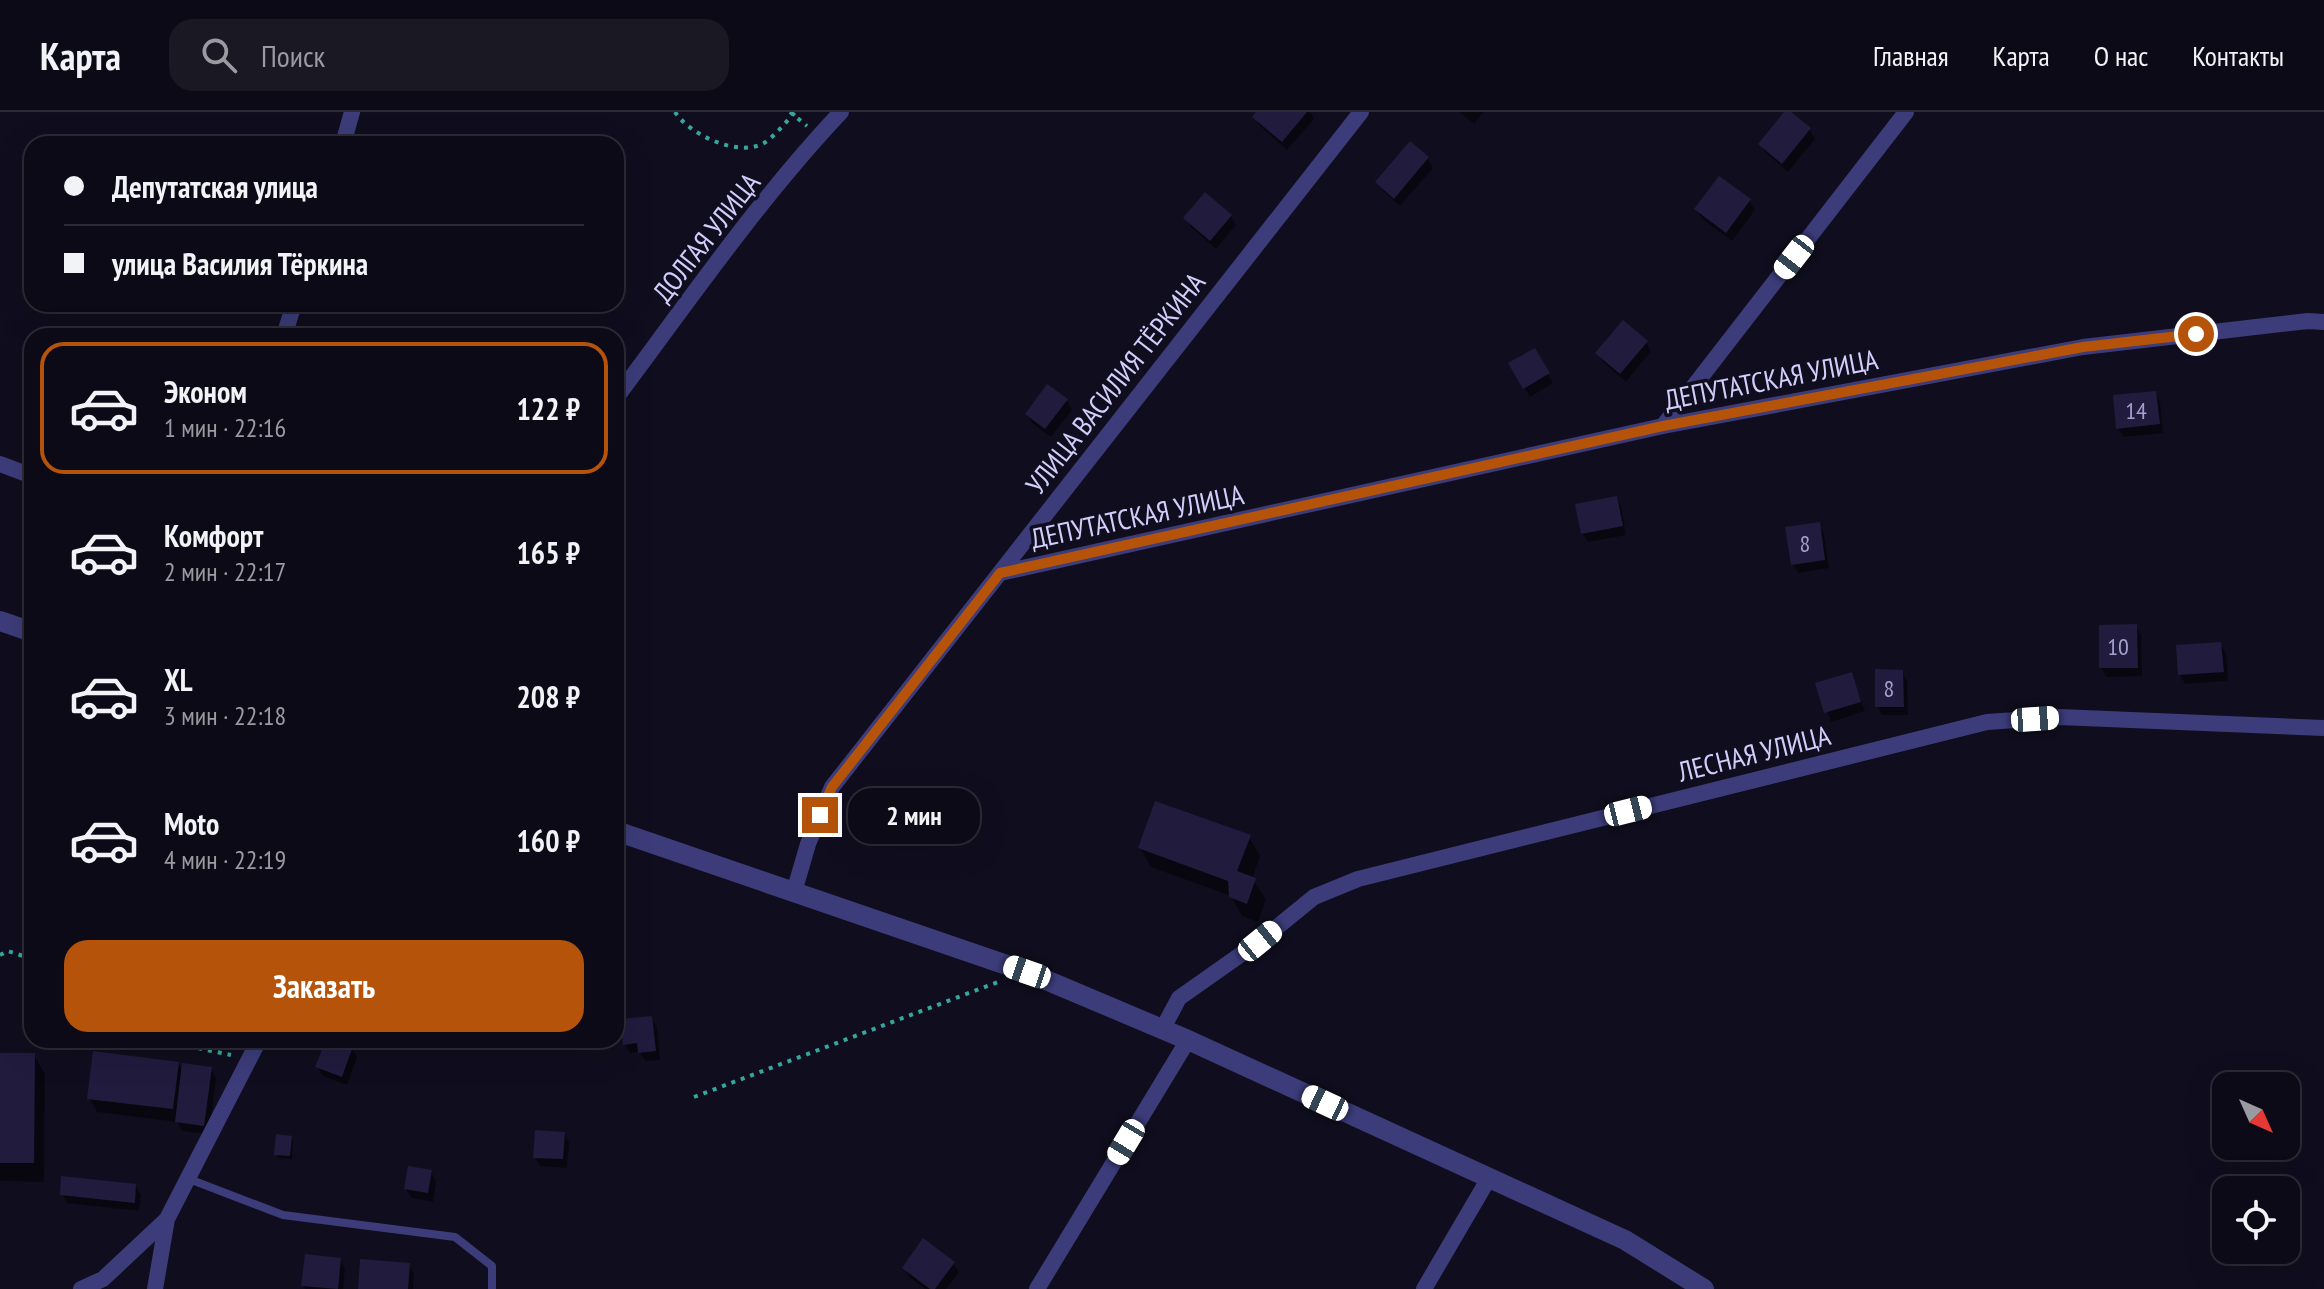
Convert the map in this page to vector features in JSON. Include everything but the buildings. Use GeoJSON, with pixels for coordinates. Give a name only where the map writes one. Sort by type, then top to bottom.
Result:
{"type":"FeatureCollection","features":[{"type":"Feature","properties":{"kind":"street"},"geometry":{"type":"LineString","coordinates":[[345,136],[352,112]]}},
{"type":"Feature","properties":{"kind":"street","name":"ДОЛГАЯ УЛИЦА"},"geometry":{"type":"LineString","coordinates":[[624,387],[734,241],[841,112]]}},
{"type":"Feature","properties":{"kind":"street","name":"УЛИЦА ВАСИЛИЯ ТЁРКИНА"},"geometry":{"type":"LineString","coordinates":[[794,892],[808,844],[832,787],[1361,112]]}},
{"type":"Feature","properties":{"kind":"street"},"geometry":{"type":"LineString","coordinates":[[1663,426],[1906,112]]}},
{"type":"Feature","properties":{"kind":"street","name":"ДЕПУТАТСКАЯ УЛИЦА"},"geometry":{"type":"LineString","coordinates":[[1000,573],[1663,426],[2083,347],[2308,321],[2324,322]]}},
{"type":"Feature","properties":{"kind":"street"},"geometry":{"type":"LineString","coordinates":[[0,464],[24,473]]}},
{"type":"Feature","properties":{"kind":"street"},"geometry":{"type":"LineString","coordinates":[[0,621],[24,629]]}},
{"type":"Feature","properties":{"kind":"street","name":"ЛЕСНАЯ УЛИЦА"},"geometry":{"type":"LineString","coordinates":[[1162,1030],[1179,998],[1260,941],[1314,897],[1358,879],[1987,722],[2059,717],[2324,728]]}},
{"type":"Feature","properties":{"kind":"street"},"geometry":{"type":"LineString","coordinates":[[624,834],[1027,972],[1188,1040],[1625,1240],[1704,1289]]}},
{"type":"Feature","properties":{"kind":"street"},"geometry":{"type":"LineString","coordinates":[[1037,1289],[1188,1040]]}},
{"type":"Feature","properties":{"kind":"street"},"geometry":{"type":"LineString","coordinates":[[81,1289],[103,1279],[167,1219],[254,1048]]}},
{"type":"Feature","properties":{"kind":"street"},"geometry":{"type":"LineString","coordinates":[[1424,1289],[1489,1178]]}},
{"type":"Feature","properties":{"kind":"street"},"geometry":{"type":"LineString","coordinates":[[155,1289],[167,1219]]}},
{"type":"Feature","properties":{"kind":"lane"},"geometry":{"type":"LineString","coordinates":[[189,1179],[283,1215],[455,1237],[492,1266],[492,1289]]}},
{"type":"Feature","properties":{"kind":"path"},"geometry":{"type":"LineString","coordinates":[[675,112],[695,134],[739,146],[756,146],[765,142],[795,112]]}},
{"type":"Feature","properties":{"kind":"path"},"geometry":{"type":"LineString","coordinates":[[0,955],[8,951],[24,956]]}},
{"type":"Feature","properties":{"kind":"path"},"geometry":{"type":"LineString","coordinates":[[694,1097],[1027,972]]}},
{"type":"Feature","properties":{"kind":"path"},"geometry":{"type":"LineString","coordinates":[[196,1048],[248,1059]]}},
{"type":"Feature","properties":{"kind":"route"},"geometry":{"type":"LineString","coordinates":[[820,815],[832,787],[1000,573],[1663,426],[2083,347],[2196,334]]}}]}
